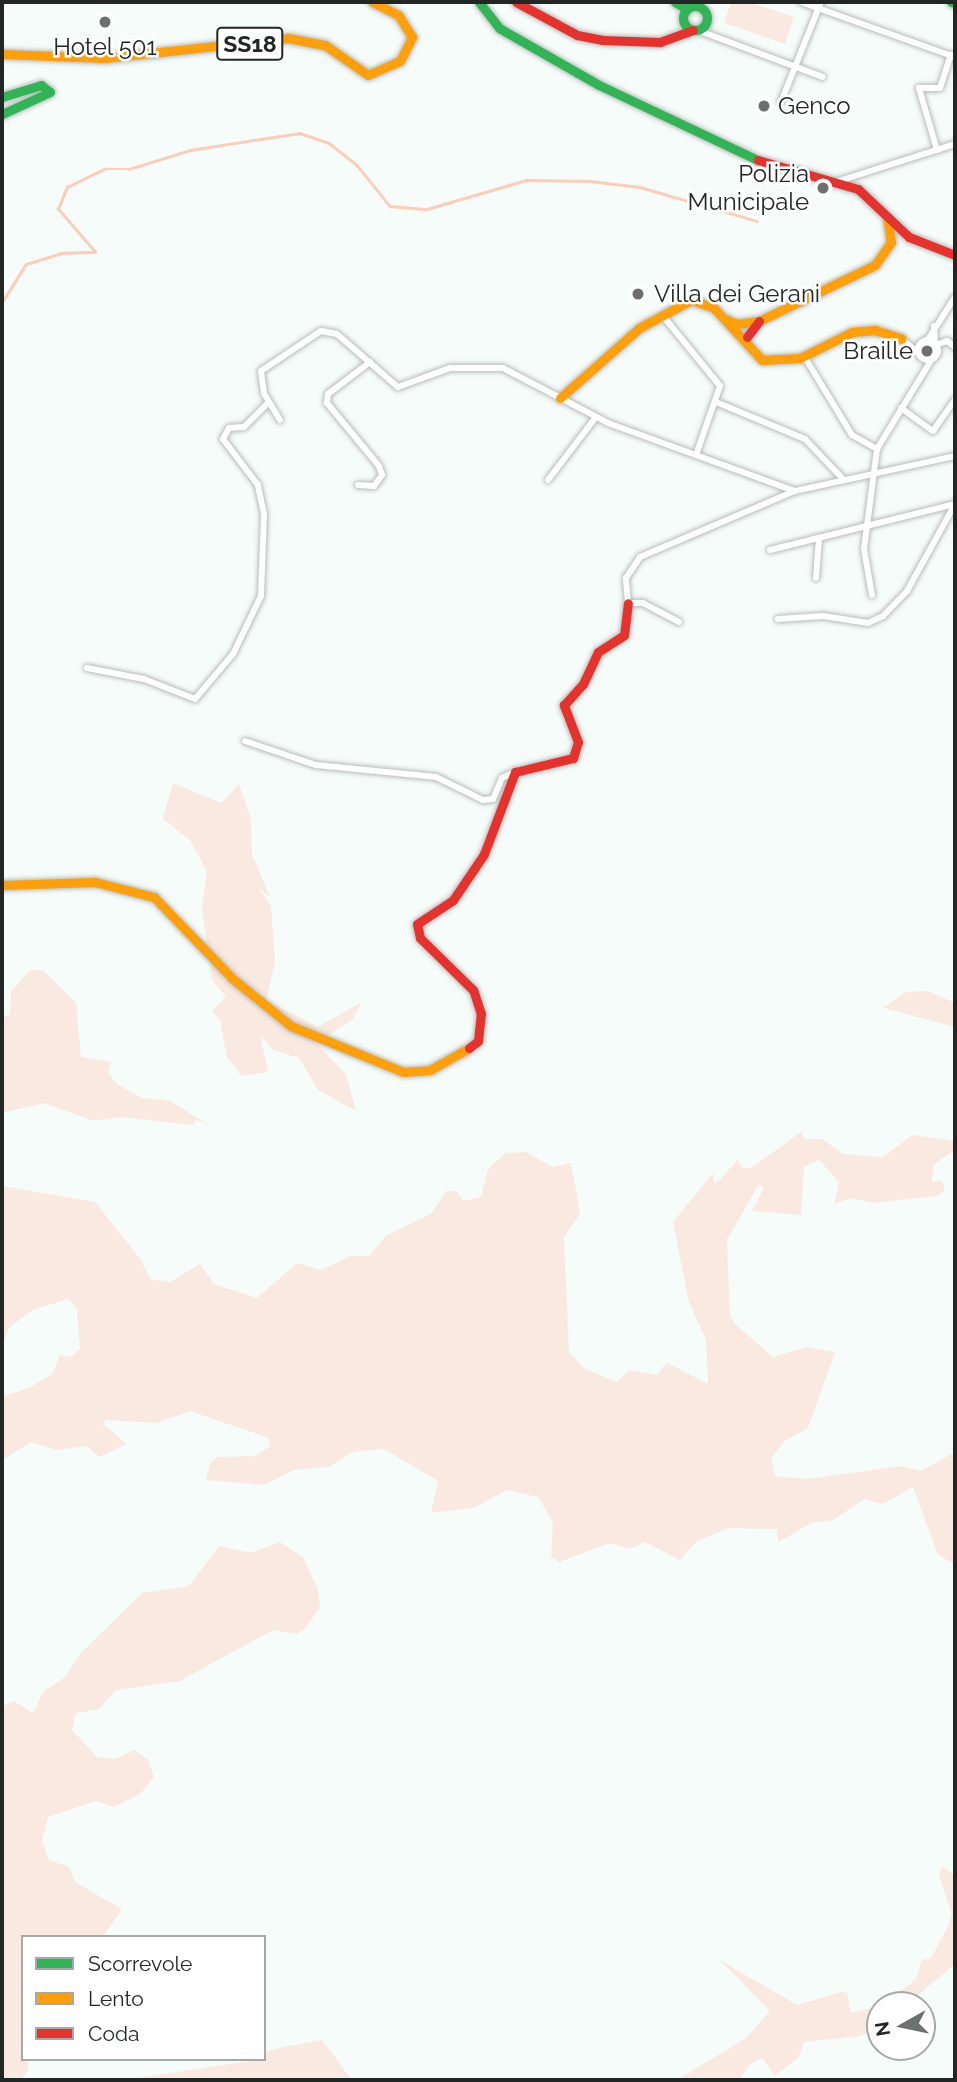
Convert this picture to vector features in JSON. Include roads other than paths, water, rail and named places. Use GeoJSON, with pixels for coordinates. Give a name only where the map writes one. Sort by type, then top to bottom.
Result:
{"type":"FeatureCollection","features":[{"type":"Feature","properties":{"kind":"street","name":"SS18"},"geometry":{"type":"LineString","coordinates":[[2,54],[117,58],[288,38],[325,45],[368,75],[400,61],[412,37],[398,15],[372,2]]}},
{"type":"Feature","properties":{"kind":"street"},"geometry":{"type":"LineString","coordinates":[[479,2],[499,28],[688,130],[746,158],[839,181],[858,189],[909,237],[955,255]]}},
{"type":"Feature","properties":{"kind":"street"},"geometry":{"type":"LineString","coordinates":[[516,2],[577,35],[602,40],[660,42],[695,30],[706,23],[706,5],[687,9],[675,2]]}},
{"type":"Feature","properties":{"kind":"street"},"geometry":{"type":"LineString","coordinates":[[801,2],[820,5],[953,56],[940,89],[919,88],[937,150]]}},
{"type":"Feature","properties":{"kind":"street"},"geometry":{"type":"LineString","coordinates":[[781,102],[820,5]]}},
{"type":"Feature","properties":{"kind":"street"},"geometry":{"type":"LineString","coordinates":[[687,9],[684,23],[695,30],[823,77]]}},
{"type":"Feature","properties":{"kind":"street"},"geometry":{"type":"LineString","coordinates":[[2,97],[41,85],[50,92],[2,114]]}},
{"type":"Feature","properties":{"kind":"street"},"geometry":{"type":"LineString","coordinates":[[839,181],[955,144]]}},
{"type":"Feature","properties":{"kind":"street"},"geometry":{"type":"LineString","coordinates":[[887,217],[891,242]]}},
{"type":"Feature","properties":{"kind":"street"},"geometry":{"type":"LineString","coordinates":[[741,331],[875,265],[891,242],[909,237]]}},
{"type":"Feature","properties":{"kind":"street"},"geometry":{"type":"LineString","coordinates":[[917,378],[925,341],[934,324],[955,298]]}},
{"type":"Feature","properties":{"kind":"street"},"geometry":{"type":"LineString","coordinates":[[560,398],[639,328],[691,300],[713,307],[741,331],[751,352],[780,362],[804,356],[852,332],[875,330],[902,339],[925,341],[935,345],[947,341],[955,347]]}},
{"type":"Feature","properties":{"kind":"street"},"geometry":{"type":"LineString","coordinates":[[663,316],[717,379],[716,402],[696,455]]}},
{"type":"Feature","properties":{"kind":"street"},"geometry":{"type":"LineString","coordinates":[[872,595],[866,573],[868,526],[877,449],[917,378],[932,359],[935,345],[934,324]]}},
{"type":"Feature","properties":{"kind":"street"},"geometry":{"type":"LineString","coordinates":[[280,420],[268,403],[261,371],[321,331],[337,334],[398,387],[450,368],[503,368],[596,417],[795,491]]}},
{"type":"Feature","properties":{"kind":"street"},"geometry":{"type":"LineString","coordinates":[[902,339],[920,356],[932,359]]}},
{"type":"Feature","properties":{"kind":"street"},"geometry":{"type":"LineString","coordinates":[[804,356],[852,435],[877,449]]}},
{"type":"Feature","properties":{"kind":"street"},"geometry":{"type":"LineString","coordinates":[[358,485],[379,481],[379,466],[327,403],[328,394],[370,362]]}},
{"type":"Feature","properties":{"kind":"street"},"geometry":{"type":"LineString","coordinates":[[901,408],[933,431],[955,400]]}},
{"type":"Feature","properties":{"kind":"street"},"geometry":{"type":"LineString","coordinates":[[716,402],[805,439],[842,478]]}},
{"type":"Feature","properties":{"kind":"street"},"geometry":{"type":"LineString","coordinates":[[87,668],[144,678],[195,699],[233,654],[261,596],[264,514],[258,485],[223,439],[229,428],[244,427],[268,403]]}},
{"type":"Feature","properties":{"kind":"street"},"geometry":{"type":"LineString","coordinates":[[548,480],[596,417]]}},
{"type":"Feature","properties":{"kind":"street"},"geometry":{"type":"LineString","coordinates":[[244,741],[316,765],[436,778],[483,800],[493,799],[502,778],[515,772],[573,758],[578,742],[564,705],[583,684],[598,652],[624,635],[628,603],[626,578],[640,557],[795,491],[842,478],[955,456]]}},
{"type":"Feature","properties":{"kind":"street"},"geometry":{"type":"LineString","coordinates":[[770,550],[955,504]]}},
{"type":"Feature","properties":{"kind":"street"},"geometry":{"type":"LineString","coordinates":[[778,619],[823,616],[868,623],[883,616],[907,591],[955,504]]}},
{"type":"Feature","properties":{"kind":"street"},"geometry":{"type":"LineString","coordinates":[[816,578],[819,538]]}},
{"type":"Feature","properties":{"kind":"street"},"geometry":{"type":"LineString","coordinates":[[628,603],[643,603],[679,622]]}},
{"type":"Feature","properties":{"kind":"street"},"geometry":{"type":"LineString","coordinates":[[2,885],[95,882],[154,897],[281,1020],[403,1072],[430,1070],[472,1050],[482,1032],[481,1014],[473,990],[420,938],[417,924],[453,900],[484,854],[515,772]]}},
{"type":"Feature","properties":{"kind":"waterway"},"geometry":{"type":"LineString","coordinates":[[2,302],[26,264],[61,253],[95,252],[58,209],[67,187],[104,169],[129,169],[190,150],[300,133],[329,143],[357,165],[390,206],[427,209],[526,180],[590,181],[640,187],[757,221]]}},
{"type":"Feature","properties":{"kind":"place","name":"Hotel 501"},"geometry":{"type":"Point","coordinates":[105,22]}},
{"type":"Feature","properties":{"kind":"place","name":"Genco"},"geometry":{"type":"Point","coordinates":[764,106]}},
{"type":"Feature","properties":{"kind":"place","name":"Polizia Municipale"},"geometry":{"type":"Point","coordinates":[823,188]}},
{"type":"Feature","properties":{"kind":"place","name":"Villa dei Gerani"},"geometry":{"type":"Point","coordinates":[638,294]}},
{"type":"Feature","properties":{"kind":"place","name":"Braille"},"geometry":{"type":"Point","coordinates":[927,351]}}]}
